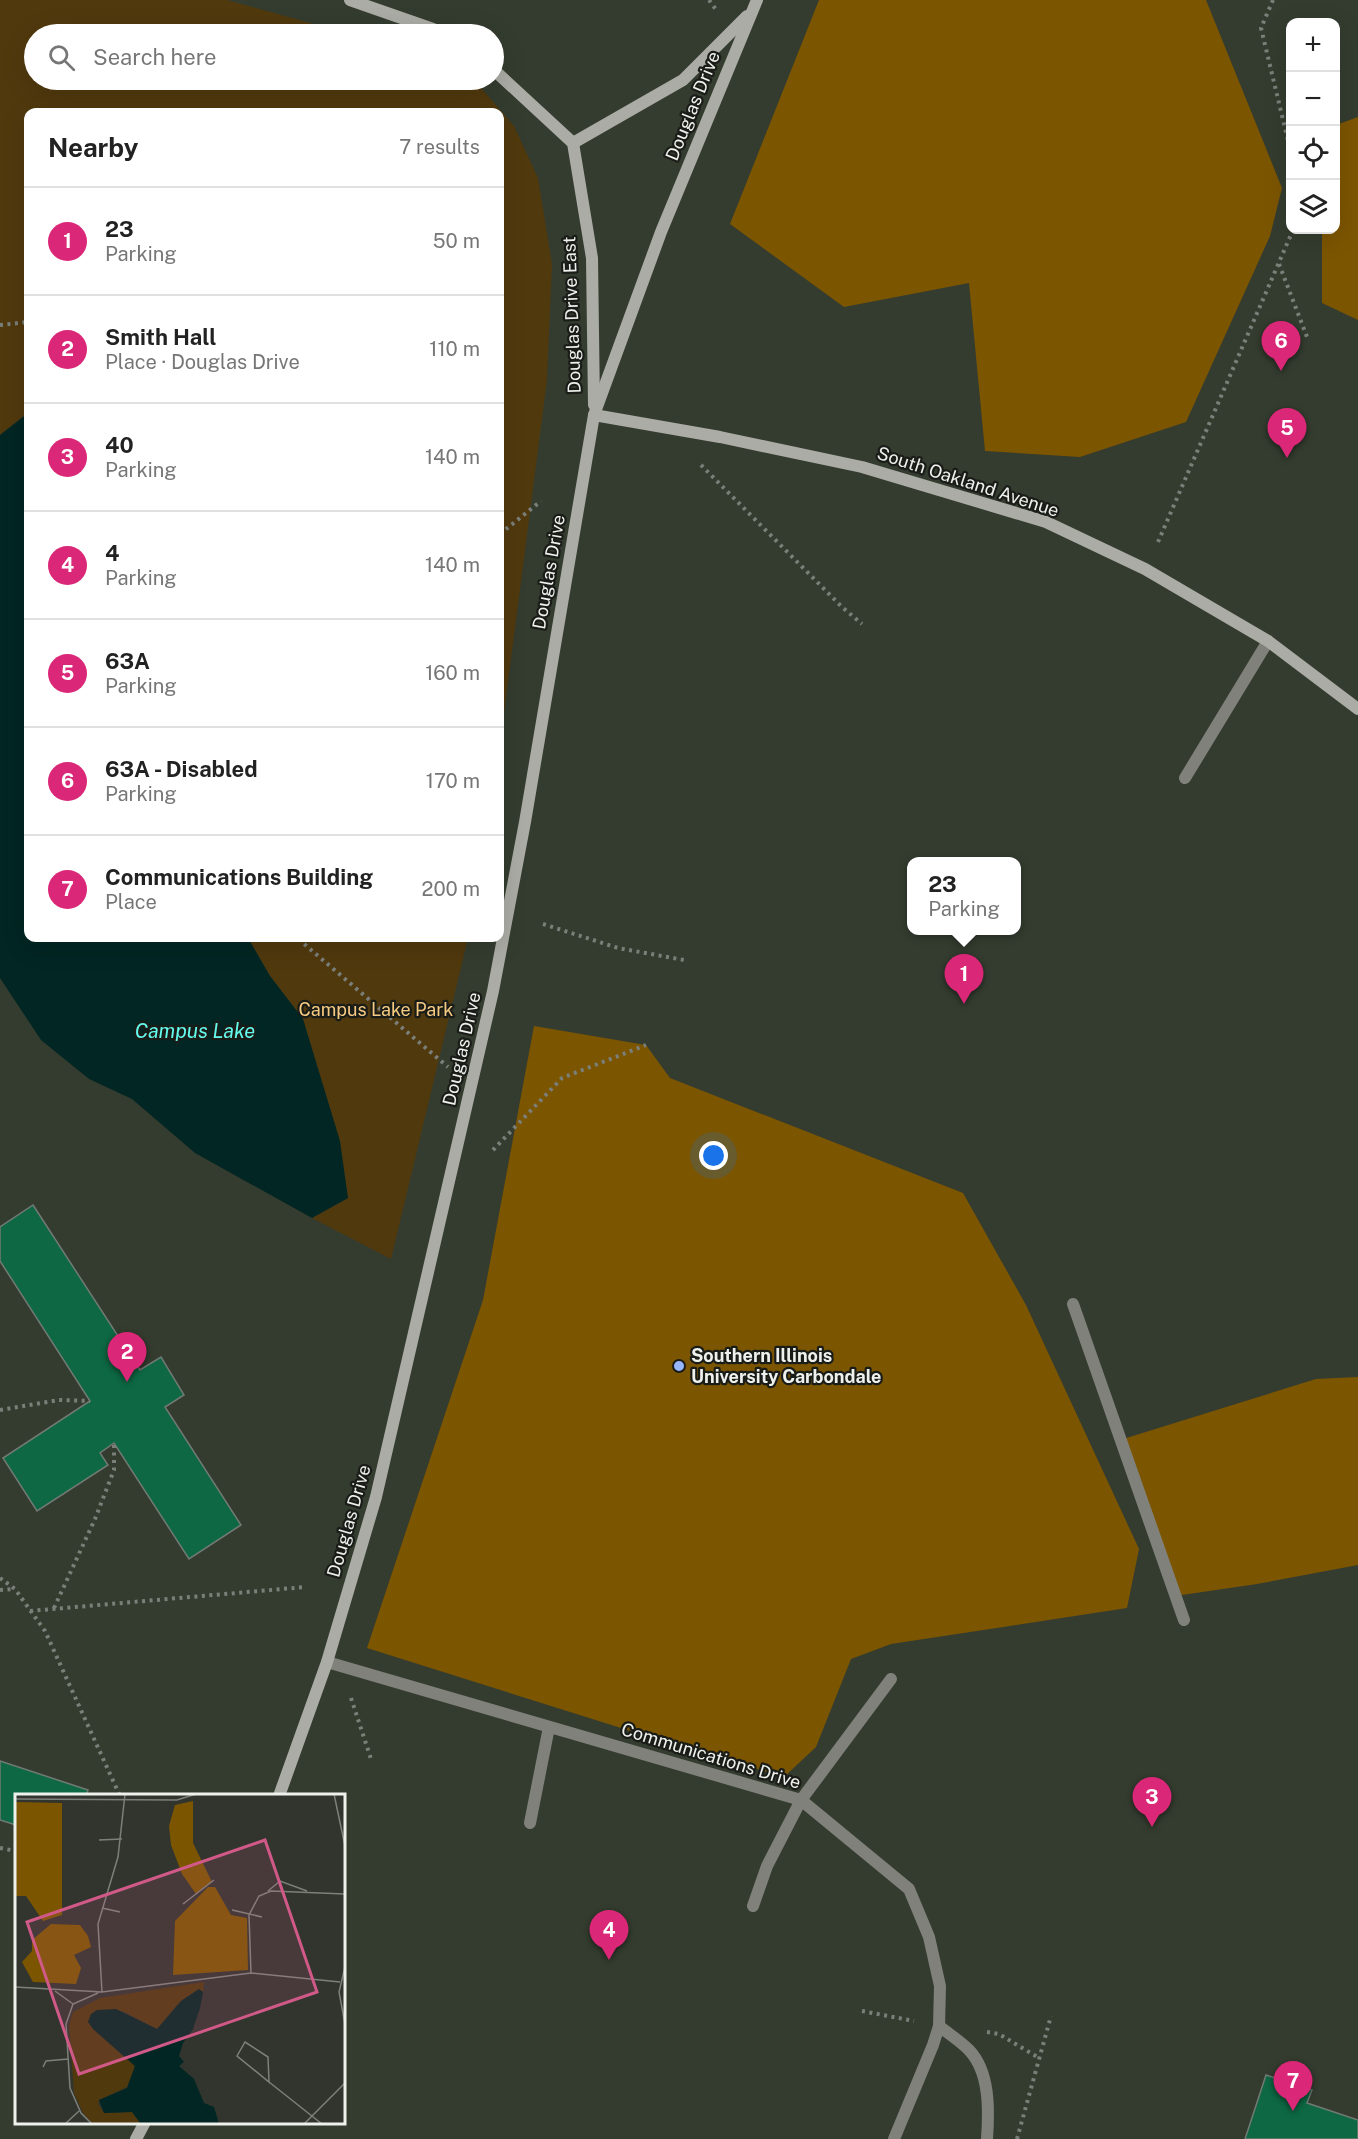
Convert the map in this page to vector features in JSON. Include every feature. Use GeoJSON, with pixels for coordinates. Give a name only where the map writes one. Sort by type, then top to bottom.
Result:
{"type":"FeatureCollection","features":[{"type":"Feature","properties":{"kind":"street"},"geometry":{"type":"LineString","coordinates":[[350,0],[419,24]]}},
{"type":"Feature","properties":{"kind":"street"},"geometry":{"type":"LineString","coordinates":[[504,78],[573,143],[683,80],[754,6]]}},
{"type":"Feature","properties":{"kind":"street","name":"Douglas Drive"},"geometry":{"type":"LineString","coordinates":[[504,933],[594,415],[661,232],[754,6]]}},
{"type":"Feature","properties":{"kind":"street","name":"Douglas Drive East"},"geometry":{"type":"LineString","coordinates":[[573,143],[592,258],[594,415]]}},
{"type":"Feature","properties":{"kind":"street","name":"South Oakland Avenue"},"geometry":{"type":"LineString","coordinates":[[594,415],[720,437],[862,467],[1046,522],[1145,569],[1268,640],[1358,709]]}},
{"type":"Feature","properties":{"kind":"street"},"geometry":{"type":"LineString","coordinates":[[1185,778],[1268,640]]}},
{"type":"Feature","properties":{"kind":"street","name":"Douglas Drive"},"geometry":{"type":"LineString","coordinates":[[280,1794],[327,1662],[376,1497],[493,991],[502,942]]}},
{"type":"Feature","properties":{"kind":"street"},"geometry":{"type":"LineString","coordinates":[[1073,1304],[1184,1620]]}},
{"type":"Feature","properties":{"kind":"street","name":"Communications Drive"},"geometry":{"type":"LineString","coordinates":[[327,1662],[801,1800],[909,1889],[928,1937],[940,1986],[939,2026],[894,2139]]}},
{"type":"Feature","properties":{"kind":"street"},"geometry":{"type":"LineString","coordinates":[[753,1906],[768,1866],[801,1800],[891,1679]]}},
{"type":"Feature","properties":{"kind":"street"},"geometry":{"type":"LineString","coordinates":[[530,1823],[549,1727]]}},
{"type":"Feature","properties":{"kind":"street"},"geometry":{"type":"LineString","coordinates":[[939,2026],[970,2050],[983,2074],[989,2114],[987,2139]]}},
{"type":"Feature","properties":{"kind":"street"},"geometry":{"type":"LineString","coordinates":[[136,2139],[144,2124]]}},
{"type":"Feature","properties":{"kind":"path"},"geometry":{"type":"LineString","coordinates":[[709,0],[717,11]]}},
{"type":"Feature","properties":{"kind":"path"},"geometry":{"type":"LineString","coordinates":[[1273,0],[1261,28],[1286,132]]}},
{"type":"Feature","properties":{"kind":"path"},"geometry":{"type":"LineString","coordinates":[[1158,542],[1291,234]]}},
{"type":"Feature","properties":{"kind":"path"},"geometry":{"type":"LineString","coordinates":[[1278,264],[1306,337]]}},
{"type":"Feature","properties":{"kind":"path"},"geometry":{"type":"LineString","coordinates":[[0,325],[24,322]]}},
{"type":"Feature","properties":{"kind":"path"},"geometry":{"type":"LineString","coordinates":[[701,465],[842,608],[862,624]]}},
{"type":"Feature","properties":{"kind":"path"},"geometry":{"type":"LineString","coordinates":[[504,531],[541,501]]}},
{"type":"Feature","properties":{"kind":"path"},"geometry":{"type":"LineString","coordinates":[[543,924],[618,948],[684,960]]}},
{"type":"Feature","properties":{"kind":"path"},"geometry":{"type":"LineString","coordinates":[[302,942],[448,1067]]}},
{"type":"Feature","properties":{"kind":"path"},"geometry":{"type":"LineString","coordinates":[[493,1150],[562,1078],[646,1045]]}},
{"type":"Feature","properties":{"kind":"path"},"geometry":{"type":"LineString","coordinates":[[0,1410],[59,1400],[90,1401]]}},
{"type":"Feature","properties":{"kind":"path"},"geometry":{"type":"LineString","coordinates":[[54,1609],[95,1519],[114,1470],[114,1443]]}},
{"type":"Feature","properties":{"kind":"path"},"geometry":{"type":"LineString","coordinates":[[0,1578],[15,1589],[45,1631],[119,1794]]}},
{"type":"Feature","properties":{"kind":"path"},"geometry":{"type":"LineString","coordinates":[[30,1611],[305,1587]]}},
{"type":"Feature","properties":{"kind":"path"},"geometry":{"type":"LineString","coordinates":[[0,1590],[15,1589]]}},
{"type":"Feature","properties":{"kind":"path"},"geometry":{"type":"LineString","coordinates":[[351,1698],[372,1762]]}},
{"type":"Feature","properties":{"kind":"path"},"geometry":{"type":"LineString","coordinates":[[0,1848],[15,1851]]}},
{"type":"Feature","properties":{"kind":"path"},"geometry":{"type":"LineString","coordinates":[[1017,2139],[1051,2016]]}},
{"type":"Feature","properties":{"kind":"shaded area","name":"Southern Illinois University Carbondale"},"geometry":{"type":"Polygon","coordinates":[[[0,0],[1358,0],[1358,2139],[0,2139],[0,0]]]}},
{"type":"Feature","properties":{"kind":"shaded area"},"geometry":{"type":"Polygon","coordinates":[[[819,0],[1206,0],[1282,188],[1270,236],[1186,422],[1080,457],[985,451],[969,283],[844,307],[730,224],[819,0]]]}},
{"type":"Feature","properties":{"kind":"shaded area"},"geometry":{"type":"Polygon","coordinates":[[[1358,117],[1358,320],[1322,303],[1322,234],[1340,234],[1340,124],[1358,117]]]}},
{"type":"Feature","properties":{"kind":"shaded area"},"geometry":{"type":"Polygon","coordinates":[[[534,1026],[646,1045],[670,1078],[963,1193],[1026,1305],[1139,1549],[1127,1608],[891,1644],[851,1659],[816,1747],[784,1777],[367,1648],[483,1300],[534,1026]]]}},
{"type":"Feature","properties":{"kind":"shaded area"},"geometry":{"type":"Polygon","coordinates":[[[1358,1377],[1358,1565],[1257,1584],[1175,1596],[1120,1440],[1316,1379],[1358,1377]]]}},
{"type":"Feature","properties":{"kind":"green space"},"geometry":{"type":"Polygon","coordinates":[[[0,0],[227,0],[314,24],[24,24],[24,90],[483,90],[498,108],[24,108],[24,416],[0,435],[0,0]]]}},
{"type":"Feature","properties":{"kind":"green space"},"geometry":{"type":"Polygon","coordinates":[[[504,114],[514,126],[538,178],[552,264],[547,380],[504,713],[504,114]]]}},
{"type":"Feature","properties":{"kind":"green space","name":"Campus Lake Park"},"geometry":{"type":"Polygon","coordinates":[[[250,942],[467,942],[391,1259],[312,1218],[348,1198],[303,1019],[270,976],[250,942]]]}},
{"type":"Feature","properties":{"kind":"water","name":"Campus Lake"},"geometry":{"type":"Polygon","coordinates":[[[24,416],[24,942],[250,942],[270,976],[303,1019],[340,1141],[348,1198],[312,1218],[195,1153],[132,1099],[89,1079],[41,1040],[0,978],[0,435],[24,416]]]}},
{"type":"Feature","properties":{"kind":"building"},"geometry":{"type":"Polygon","coordinates":[[[33,1205],[140,1370],[161,1357],[184,1395],[165,1407],[241,1525],[189,1559],[114,1443],[100,1453],[108,1465],[37,1511],[3,1458],[90,1401],[0,1261],[0,1227],[33,1205]]]}},
{"type":"Feature","properties":{"kind":"building"},"geometry":{"type":"Polygon","coordinates":[[[0,1761],[88,1790],[87,1794],[15,1794],[15,1825],[0,1820],[0,1761]]]}},
{"type":"Feature","properties":{"kind":"building"},"geometry":{"type":"Polygon","coordinates":[[[1266,2075],[1312,2090],[1307,2103],[1358,2120],[1358,2139],[1245,2139],[1266,2075]]]}},
{"type":"Feature","properties":{"kind":"place","name":"63A - Disabled"},"geometry":{"type":"Point","coordinates":[1281,371]}},
{"type":"Feature","properties":{"kind":"place","name":"63A"},"geometry":{"type":"Point","coordinates":[1287,458]}},
{"type":"Feature","properties":{"kind":"place","name":"23"},"geometry":{"type":"Point","coordinates":[964,1004]}},
{"type":"Feature","properties":{"kind":"place","name":"Southern Illinois University Carbondale"},"geometry":{"type":"Point","coordinates":[679,1366]}},
{"type":"Feature","properties":{"kind":"place","name":"Smith Hall"},"geometry":{"type":"Point","coordinates":[127,1382]}},
{"type":"Feature","properties":{"kind":"place","name":"40"},"geometry":{"type":"Point","coordinates":[1152,1827]}},
{"type":"Feature","properties":{"kind":"place","name":"4"},"geometry":{"type":"Point","coordinates":[609,1960]}},
{"type":"Feature","properties":{"kind":"place","name":"Communications Building"},"geometry":{"type":"Point","coordinates":[1293,2111]}}]}
